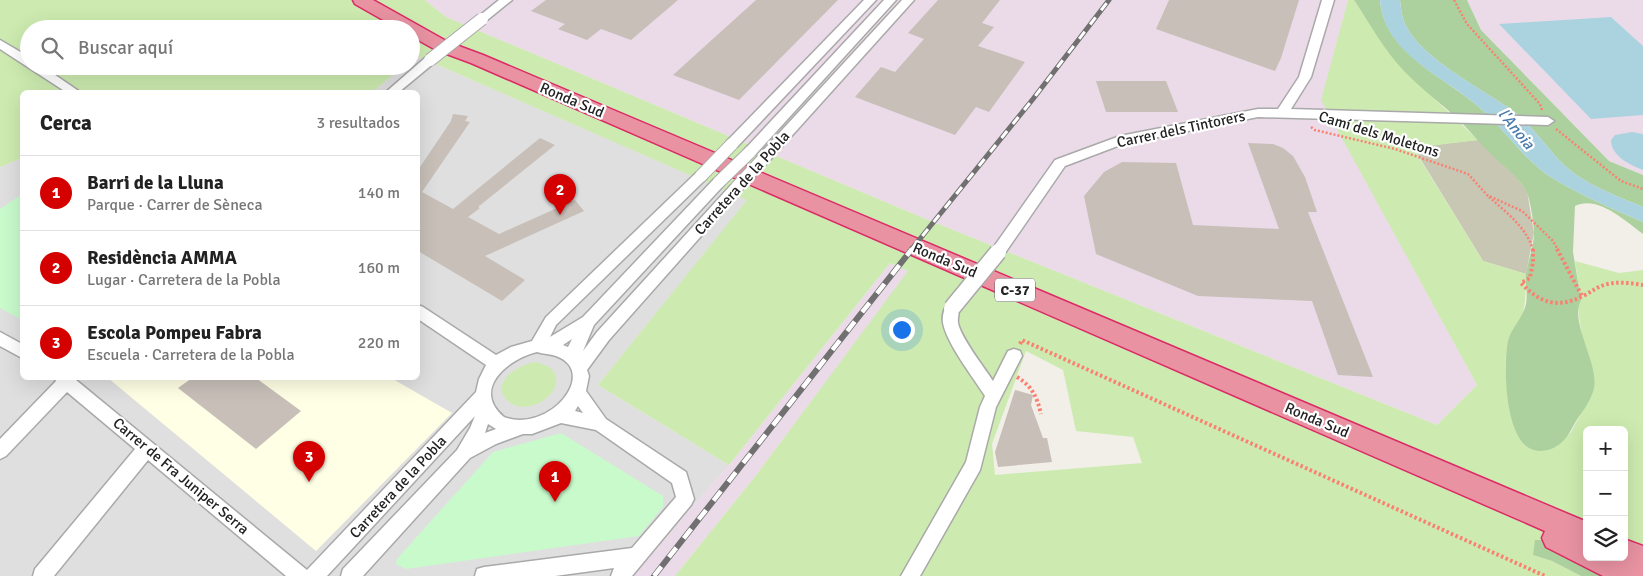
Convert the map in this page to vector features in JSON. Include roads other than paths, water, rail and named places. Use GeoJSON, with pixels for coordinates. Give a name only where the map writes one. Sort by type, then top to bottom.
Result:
{"type":"FeatureCollection","features":[{"type":"Feature","properties":{"kind":"highway"},"geometry":{"type":"LineString","coordinates":[[346,0],[378,20]]}},
{"type":"Feature","properties":{"kind":"highway","name":"Ronda Sud"},"geometry":{"type":"LineString","coordinates":[[362,0],[390,20]]}},
{"type":"Feature","properties":{"kind":"highway","name":"C-37"},"geometry":{"type":"LineString","coordinates":[[395,0],[410,20]]}},
{"type":"Feature","properties":{"kind":"highway","name":"C-37"},"geometry":{"type":"LineString","coordinates":[[420,32],[436,53]]}},
{"type":"Feature","properties":{"kind":"highway","name":"C-37"},"geometry":{"type":"LineString","coordinates":[[420,41],[436,53]]}},
{"type":"Feature","properties":{"kind":"highway","name":"Ronda Sud"},"geometry":{"type":"LineString","coordinates":[[420,42],[436,53],[486,63],[1583,534]]}},
{"type":"Feature","properties":{"kind":"highway"},"geometry":{"type":"LineString","coordinates":[[1453,478],[1512,492],[1583,520]]}},
{"type":"Feature","properties":{"kind":"highway"},"geometry":{"type":"LineString","coordinates":[[1453,478],[1531,525],[1583,551]]}},
{"type":"Feature","properties":{"kind":"highway"},"geometry":{"type":"LineString","coordinates":[[1628,539],[1643,544]]}},
{"type":"Feature","properties":{"kind":"highway"},"geometry":{"type":"LineString","coordinates":[[1628,554],[1643,560]]}},
{"type":"Feature","properties":{"kind":"highway"},"geometry":{"type":"LineString","coordinates":[[1603,561],[1632,576]]}},
{"type":"Feature","properties":{"kind":"street"},"geometry":{"type":"LineString","coordinates":[[420,67],[506,0]]}},
{"type":"Feature","properties":{"kind":"street"},"geometry":{"type":"LineString","coordinates":[[543,346],[551,321],[701,176],[870,0]]}},
{"type":"Feature","properties":{"kind":"street","name":"Carretera de la Pobla"},"geometry":{"type":"LineString","coordinates":[[543,346],[588,321],[719,182],[750,152],[890,0]]}},
{"type":"Feature","properties":{"kind":"street","name":"Carretera de la Pobla"},"geometry":{"type":"LineString","coordinates":[[576,363],[603,336],[908,0]]}},
{"type":"Feature","properties":{"kind":"street"},"geometry":{"type":"LineString","coordinates":[[1288,114],[1305,76],[1328,0]]}},
{"type":"Feature","properties":{"kind":"street"},"geometry":{"type":"LineString","coordinates":[[0,44],[20,57]]}},
{"type":"Feature","properties":{"kind":"street"},"geometry":{"type":"LineString","coordinates":[[47,75],[71,90]]}},
{"type":"Feature","properties":{"kind":"street"},"geometry":{"type":"LineString","coordinates":[[394,90],[411,75]]}},
{"type":"Feature","properties":{"kind":"street","name":"Carrer dels Tintorers"},"geometry":{"type":"LineString","coordinates":[[994,396],[957,338],[950,322],[952,308],[998,252],[1060,163],[1120,140],[1258,113],[1548,121]]}},
{"type":"Feature","properties":{"kind":"street"},"geometry":{"type":"LineString","coordinates":[[420,312],[497,364]]}},
{"type":"Feature","properties":{"kind":"street","name":"Carretera de la Pobla"},"geometry":{"type":"LineString","coordinates":[[576,363],[588,321]]}},
{"type":"Feature","properties":{"kind":"street"},"geometry":{"type":"LineString","coordinates":[[0,338],[20,351]]}},
{"type":"Feature","properties":{"kind":"street"},"geometry":{"type":"LineString","coordinates":[[543,346],[562,350],[576,363],[581,380],[578,393],[571,405],[560,415],[540,425],[518,428],[498,422],[493,418],[484,403],[484,386],[489,374],[497,364],[509,355],[522,349],[543,346]]}},
{"type":"Feature","properties":{"kind":"street"},"geometry":{"type":"LineString","coordinates":[[910,576],[974,464],[988,407],[1014,356]]}},
{"type":"Feature","properties":{"kind":"street"},"geometry":{"type":"LineString","coordinates":[[0,451],[64,380]]}},
{"type":"Feature","properties":{"kind":"street","name":"Carrer de Fra Juniper Serra"},"geometry":{"type":"LineString","coordinates":[[68,380],[300,576]]}},
{"type":"Feature","properties":{"kind":"street"},"geometry":{"type":"LineString","coordinates":[[578,393],[600,424],[680,478],[685,499],[620,576]]}},
{"type":"Feature","properties":{"kind":"street","name":"Carretera de la Pobla"},"geometry":{"type":"LineString","coordinates":[[350,576],[463,454],[477,432],[484,403]]}},
{"type":"Feature","properties":{"kind":"street","name":"Carretera de la Pobla"},"geometry":{"type":"LineString","coordinates":[[314,576],[484,403]]}},
{"type":"Feature","properties":{"kind":"street"},"geometry":{"type":"LineString","coordinates":[[560,415],[600,424]]}},
{"type":"Feature","properties":{"kind":"street","name":"Carretera de la Pobla"},"geometry":{"type":"LineString","coordinates":[[463,454],[490,438],[518,428]]}},
{"type":"Feature","properties":{"kind":"street"},"geometry":{"type":"LineString","coordinates":[[42,576],[147,448]]}},
{"type":"Feature","properties":{"kind":"street"},"geometry":{"type":"LineString","coordinates":[[484,576],[638,556]]}},
{"type":"Feature","properties":{"kind":"water","name":"l'Anoia"},"geometry":{"type":"Polygon","coordinates":[[[1380,0],[1400,0],[1406,26],[1414,39],[1426,51],[1439,62],[1513,111],[1533,129],[1563,164],[1581,178],[1643,207],[1643,222],[1576,191],[1543,172],[1480,108],[1418,63],[1404,50],[1392,36],[1384,19],[1380,0]]]}},
{"type":"Feature","properties":{"kind":"water"},"geometry":{"type":"Polygon","coordinates":[[[1611,17],[1643,46],[1643,115],[1591,119],[1499,24],[1611,17]]]}},
{"type":"Feature","properties":{"kind":"water"},"geometry":{"type":"Polygon","coordinates":[[[1632,132],[1643,134],[1643,170],[1622,159],[1612,146],[1611,140],[1615,135],[1632,132]]]}},
{"type":"Feature","properties":{"kind":"railway"},"geometry":{"type":"LineString","coordinates":[[911,250],[1033,99],[1109,0]]}},
{"type":"Feature","properties":{"kind":"railway"},"geometry":{"type":"LineString","coordinates":[[654,576],[912,249]]}},
{"type":"Feature","properties":{"kind":"place","name":"Residència AMMA"},"geometry":{"type":"Point","coordinates":[560,215]}},
{"type":"Feature","properties":{"kind":"place","name":"Escola Pompeu Fabra"},"geometry":{"type":"Point","coordinates":[309,482]}},
{"type":"Feature","properties":{"kind":"place","name":"Barri de la Lluna"},"geometry":{"type":"Point","coordinates":[555,502]}}]}
